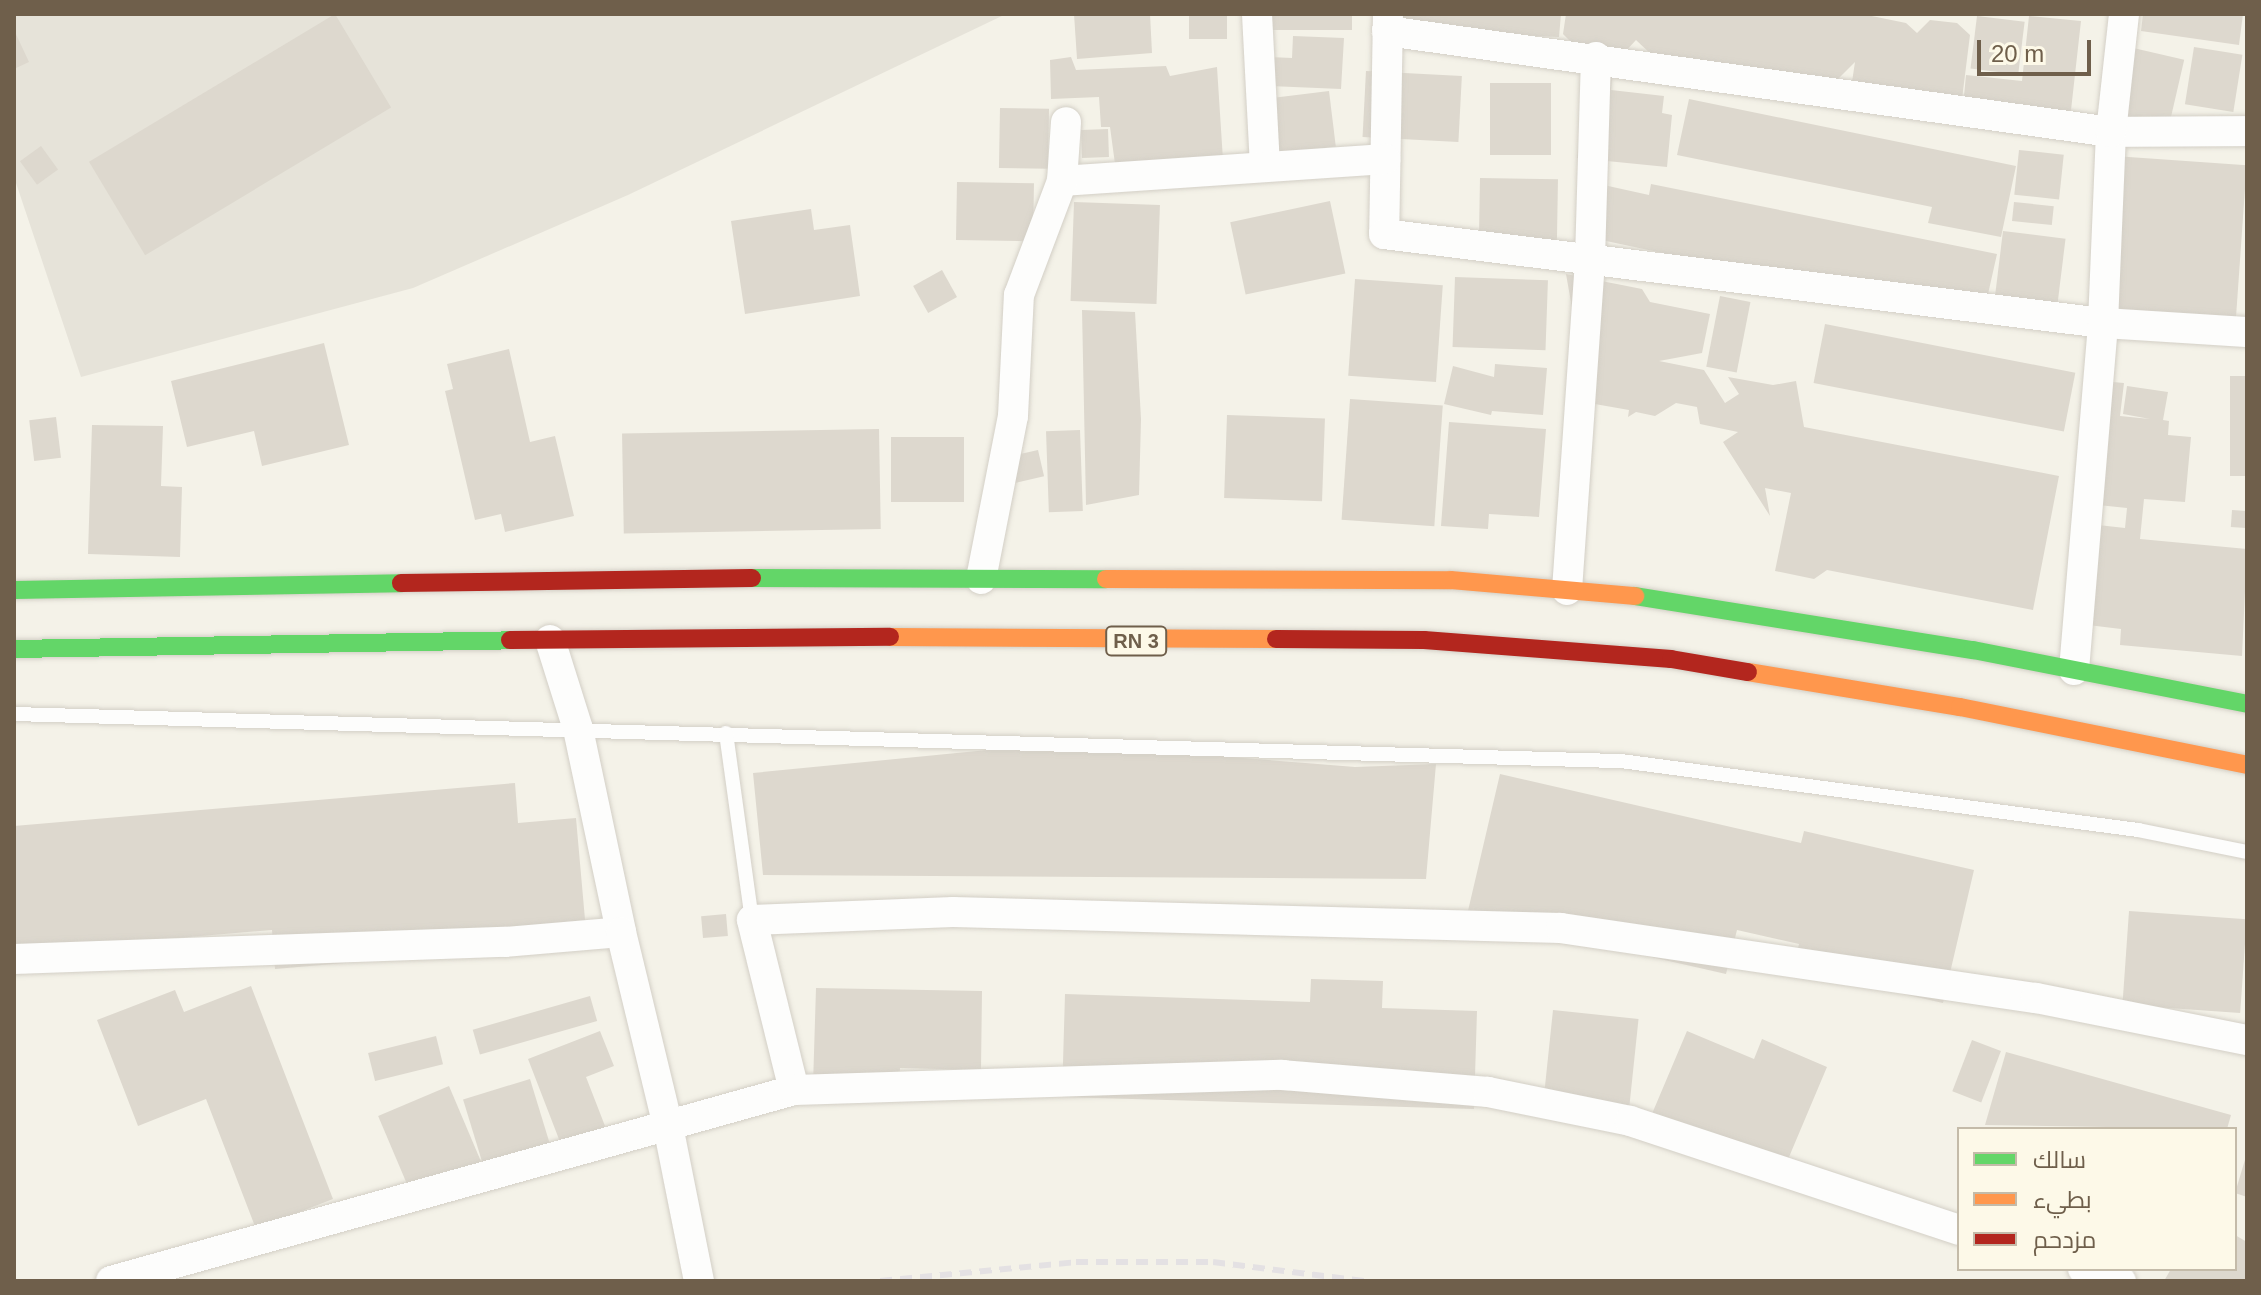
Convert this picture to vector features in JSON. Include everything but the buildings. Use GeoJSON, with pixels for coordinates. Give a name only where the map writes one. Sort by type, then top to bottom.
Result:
{"type":"FeatureCollection","features":[{"type":"Feature","properties":{"kind":"highway"},"geometry":{"type":"LineString","coordinates":[[14,590],[705,578],[1451,580],[1676,600],[2074,670],[2247,704]]}},
{"type":"Feature","properties":{"kind":"highway","name":"RN 3"},"geometry":{"type":"LineString","coordinates":[[14,649],[550,640],[1424,640],[1671,659],[1960,707],[2247,765]]}},
{"type":"Feature","properties":{"kind":"street"},"geometry":{"type":"LineString","coordinates":[[1257,14],[1265,165]]}},
{"type":"Feature","properties":{"kind":"street"},"geometry":{"type":"LineString","coordinates":[[2074,670],[2103,323],[2111,132],[2124,14]]}},
{"type":"Feature","properties":{"kind":"street"},"geometry":{"type":"LineString","coordinates":[[2247,131],[2111,132],[1596,57],[1387,23],[1384,234],[2103,323],[2247,332]]}},
{"type":"Feature","properties":{"kind":"street"},"geometry":{"type":"LineString","coordinates":[[1567,590],[1590,259],[1596,57]]}},
{"type":"Feature","properties":{"kind":"street"},"geometry":{"type":"LineString","coordinates":[[981,579],[1013,416],[1019,295],[1062,181],[1066,122]]}},
{"type":"Feature","properties":{"kind":"street"},"geometry":{"type":"LineString","coordinates":[[1062,181],[1385,159]]}},
{"type":"Feature","properties":{"kind":"street"},"geometry":{"type":"LineString","coordinates":[[550,640],[578,729],[621,932],[668,1126],[699,1281]]}},
{"type":"Feature","properties":{"kind":"street"},"geometry":{"type":"LineString","coordinates":[[794,1090],[752,920],[953,912],[1561,928],[2036,998],[2247,1040]]}},
{"type":"Feature","properties":{"kind":"street"},"geometry":{"type":"LineString","coordinates":[[14,959],[505,942],[621,932]]}},
{"type":"Feature","properties":{"kind":"street"},"geometry":{"type":"LineString","coordinates":[[111,1281],[794,1090],[1282,1075],[1488,1092],[1630,1121],[1957,1229]]}},
{"type":"Feature","properties":{"kind":"street"},"geometry":{"type":"LineString","coordinates":[[2089,1271],[2121,1281]]}},
{"type":"Feature","properties":{"kind":"lane"},"geometry":{"type":"LineString","coordinates":[[14,714],[1621,761],[2138,830],[2247,852]]}},
{"type":"Feature","properties":{"kind":"lane"},"geometry":{"type":"LineString","coordinates":[[726,733],[752,920]]}},
{"type":"Feature","properties":{"kind":"shaded area"},"geometry":{"type":"Polygon","coordinates":[[[14,14],[1006,14],[628,195],[413,288],[81,377],[14,177],[14,14]]]}},
{"type":"Feature","properties":{"kind":"railway"},"geometry":{"type":"LineString","coordinates":[[880,1281],[1076,1262],[1213,1262],[1364,1281]]}},
{"type":"Feature","properties":{"kind":"traffic: fast"},"geometry":{"type":"LineString","coordinates":[[752,578],[1106,579]]}},
{"type":"Feature","properties":{"kind":"traffic: fast"},"geometry":{"type":"LineString","coordinates":[[14,590],[401,583]]}},
{"type":"Feature","properties":{"kind":"traffic: fast"},"geometry":{"type":"LineString","coordinates":[[1635,596],[1973,650],[2247,704]]}},
{"type":"Feature","properties":{"kind":"traffic: fast"},"geometry":{"type":"LineString","coordinates":[[14,649],[510,640]]}},
{"type":"Feature","properties":{"kind":"traffic: slow"},"geometry":{"type":"LineString","coordinates":[[1106,579],[1451,580],[1635,596]]}},
{"type":"Feature","properties":{"kind":"traffic: slow"},"geometry":{"type":"LineString","coordinates":[[890,637],[1276,639]]}},
{"type":"Feature","properties":{"kind":"traffic: slow"},"geometry":{"type":"LineString","coordinates":[[1748,672],[1960,707],[2247,765]]}},
{"type":"Feature","properties":{"kind":"traffic: jam"},"geometry":{"type":"LineString","coordinates":[[401,583],[752,578]]}},
{"type":"Feature","properties":{"kind":"traffic: jam"},"geometry":{"type":"LineString","coordinates":[[510,640],[890,637]]}},
{"type":"Feature","properties":{"kind":"traffic: jam"},"geometry":{"type":"LineString","coordinates":[[1276,639],[1424,640],[1671,659],[1748,672]]}}]}
